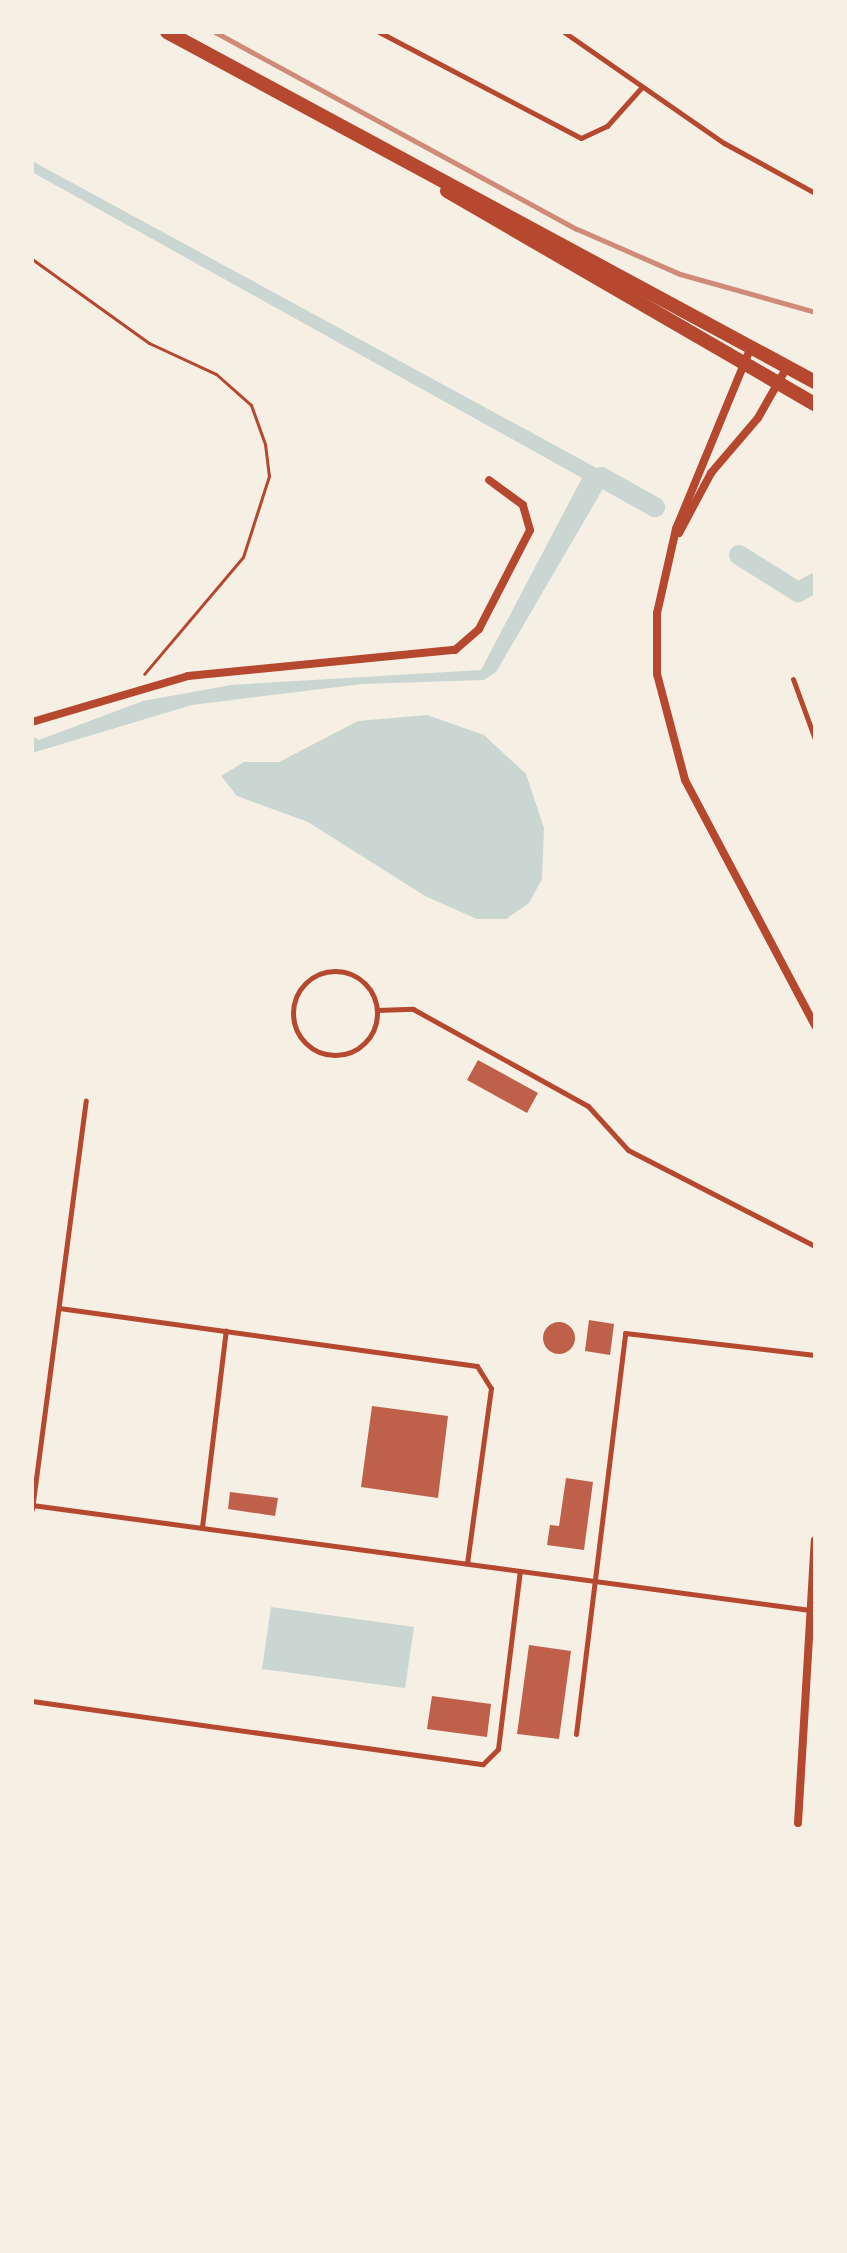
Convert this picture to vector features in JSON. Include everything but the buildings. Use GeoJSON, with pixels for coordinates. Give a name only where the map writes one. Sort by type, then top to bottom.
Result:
{"type":"FeatureCollection","features":[{"type":"Feature","properties":{"kind":"main road"},"geometry":{"type":"LineString","coordinates":[[167,32],[815,382]]}},
{"type":"Feature","properties":{"kind":"main road"},"geometry":{"type":"LineString","coordinates":[[344,129],[815,404]]}},
{"type":"Feature","properties":{"kind":"street"},"geometry":{"type":"LineString","coordinates":[[751,347],[688,492],[668,560],[656,644],[674,754],[815,1026]]}},
{"type":"Feature","properties":{"kind":"street"},"geometry":{"type":"LineString","coordinates":[[668,560],[711,473],[787,367]]}},
{"type":"Feature","properties":{"kind":"street"},"geometry":{"type":"LineString","coordinates":[[33,722],[131,689],[209,673],[438,655],[462,646],[479,629],[530,530],[523,505],[489,480]]}},
{"type":"Feature","properties":{"kind":"street"},"geometry":{"type":"LineString","coordinates":[[798,1823],[815,1541]]}},
{"type":"Feature","properties":{"kind":"lane"},"geometry":{"type":"LineString","coordinates":[[379,32],[581,138],[607,126],[641,88]]}},
{"type":"Feature","properties":{"kind":"lane"},"geometry":{"type":"LineString","coordinates":[[564,32],[641,88],[815,193]]}},
{"type":"Feature","properties":{"kind":"lane"},"geometry":{"type":"LineString","coordinates":[[793,679],[815,739]]}},
{"type":"Feature","properties":{"kind":"lane"},"geometry":{"type":"LineString","coordinates":[[329,972],[361,980],[377,1010],[366,1042],[334,1055],[309,1046],[293,1016],[305,984],[329,972]]}},
{"type":"Feature","properties":{"kind":"lane"},"geometry":{"type":"LineString","coordinates":[[377,1010],[413,1009],[588,1106],[628,1150],[815,1246]]}},
{"type":"Feature","properties":{"kind":"lane"},"geometry":{"type":"LineString","coordinates":[[86,1101],[32,1507],[202,1527],[811,1610]]}},
{"type":"Feature","properties":{"kind":"lane"},"geometry":{"type":"LineString","coordinates":[[59,1308],[459,1360],[483,1371],[491,1388],[467,1564]]}},
{"type":"Feature","properties":{"kind":"lane"},"geometry":{"type":"LineString","coordinates":[[202,1527],[226,1330]]}},
{"type":"Feature","properties":{"kind":"lane"},"geometry":{"type":"LineString","coordinates":[[576,1734],[625,1333],[815,1355]]}},
{"type":"Feature","properties":{"kind":"lane"},"geometry":{"type":"LineString","coordinates":[[32,1701],[483,1764],[498,1749],[520,1571]]}},
{"type":"Feature","properties":{"kind":"path"},"geometry":{"type":"LineString","coordinates":[[32,259],[149,343],[216,374],[251,405],[265,444],[269,476],[243,557],[131,689]]}},
{"type":"Feature","properties":{"kind":"shaded area"},"geometry":{"type":"Polygon","coordinates":[[[32,161],[626,484],[622,497],[604,487],[496,672],[484,680],[362,684],[192,705],[32,753],[32,736],[39,740],[143,701],[231,685],[481,670],[582,478],[32,172],[32,161]]]}},
{"type":"Feature","properties":{"kind":"shaded area"},"geometry":{"type":"Polygon","coordinates":[[[427,715],[484,735],[526,774],[544,828],[542,879],[529,903],[506,919],[477,919],[425,896],[308,822],[237,796],[221,776],[244,762],[279,762],[358,721],[427,715]]]}},
{"type":"Feature","properties":{"kind":"shaded area"},"geometry":{"type":"Polygon","coordinates":[[[271,1607],[414,1627],[405,1688],[262,1669],[271,1607]]]}},
{"type":"Feature","properties":{"kind":"waterway"},"geometry":{"type":"LineString","coordinates":[[601,477],[655,507]]}},
{"type":"Feature","properties":{"kind":"waterway"},"geometry":{"type":"LineString","coordinates":[[739,555],[798,592],[815,583]]}},
{"type":"Feature","properties":{"kind":"railway"},"geometry":{"type":"LineString","coordinates":[[215,32],[577,229],[680,274],[815,312]]}}]}
